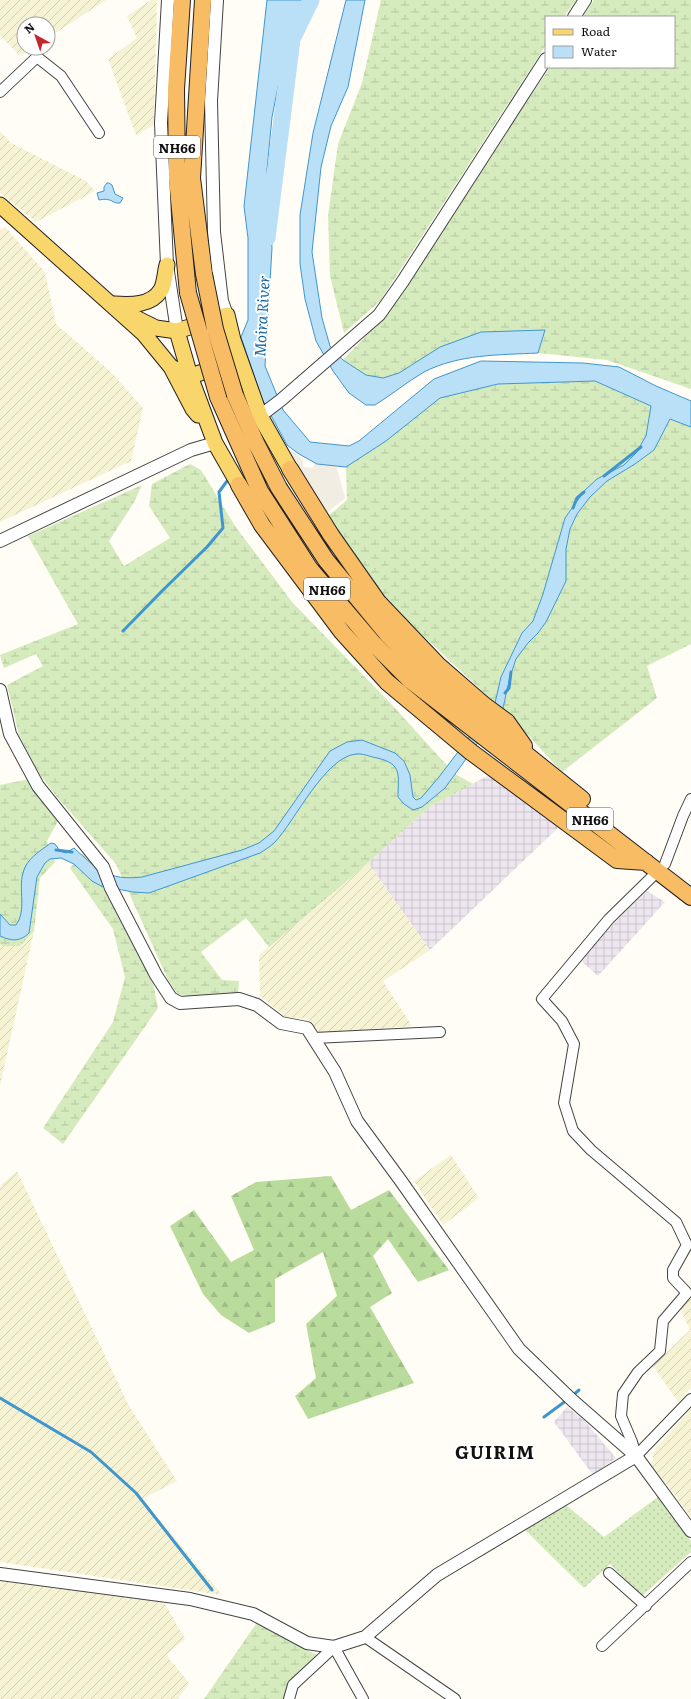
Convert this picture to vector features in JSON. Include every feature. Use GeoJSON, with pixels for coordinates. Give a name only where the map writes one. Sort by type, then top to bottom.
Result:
{"type":"FeatureCollection","features":[{"type":"Feature","properties":{"kind":"highway","name":"NH66"},"geometry":{"type":"LineString","coordinates":[[182,0],[176,89],[177,170],[188,293],[218,397],[260,491],[310,569],[373,643],[411,682],[656,866],[691,884]]}},
{"type":"Feature","properties":{"kind":"highway","name":"NH66"},"geometry":{"type":"LineString","coordinates":[[203,0],[192,178],[204,274],[215,329],[235,395],[256,443],[279,488],[331,566],[387,634],[421,669],[538,765],[691,897]]}},
{"type":"Feature","properties":{"kind":"highway"},"geometry":{"type":"LineString","coordinates":[[290,469],[331,535],[378,602],[438,665],[484,705],[507,722],[538,765]]}},
{"type":"Feature","properties":{"kind":"highway"},"geometry":{"type":"LineString","coordinates":[[239,485],[262,525],[342,632],[387,682],[471,752],[617,860],[656,866]]}},
{"type":"Feature","properties":{"kind":"main road"},"geometry":{"type":"LineString","coordinates":[[0,205],[144,334],[171,367],[193,409],[213,436]]}},
{"type":"Feature","properties":{"kind":"main road"},"geometry":{"type":"LineString","coordinates":[[110,304],[137,305],[146,302],[155,296],[162,289],[167,265]]}},
{"type":"Feature","properties":{"kind":"main road"},"geometry":{"type":"LineString","coordinates":[[110,304],[156,328],[177,331],[227,315],[232,340],[240,360],[275,442],[290,469]]}},
{"type":"Feature","properties":{"kind":"main road"},"geometry":{"type":"LineString","coordinates":[[177,331],[190,376],[213,436],[239,485]]}},
{"type":"Feature","properties":{"kind":"main road"},"geometry":{"type":"LineString","coordinates":[[171,367],[190,376],[240,360]]}},
{"type":"Feature","properties":{"kind":"street"},"geometry":{"type":"LineString","coordinates":[[168,0],[161,123],[167,265],[177,331]]}},
{"type":"Feature","properties":{"kind":"street"},"geometry":{"type":"LineString","coordinates":[[217,0],[211,102],[214,232],[222,301],[227,315]]}},
{"type":"Feature","properties":{"kind":"street"},"geometry":{"type":"LineString","coordinates":[[575,16],[585,0]]}},
{"type":"Feature","properties":{"kind":"street"},"geometry":{"type":"LineString","coordinates":[[0,92],[37,57],[61,76],[99,133]]}},
{"type":"Feature","properties":{"kind":"street"},"geometry":{"type":"LineString","coordinates":[[264,414],[379,315],[403,281],[545,61]]}},
{"type":"Feature","properties":{"kind":"street"},"geometry":{"type":"LineString","coordinates":[[0,541],[191,450],[213,436]]}},
{"type":"Feature","properties":{"kind":"street"},"geometry":{"type":"LineString","coordinates":[[0,690],[10,734],[38,786],[103,867],[111,888],[156,975],[171,998],[180,1003],[239,999],[257,1005],[281,1022],[307,1028],[335,1072],[357,1121],[401,1180],[520,1349],[572,1400],[636,1456],[691,1531]]}},
{"type":"Feature","properties":{"kind":"street"},"geometry":{"type":"LineString","coordinates":[[636,1456],[621,1416],[623,1394],[638,1372],[660,1351],[663,1321],[686,1293],[673,1278],[673,1270],[687,1245],[676,1222],[590,1150],[573,1131],[564,1103],[574,1044],[562,1021],[542,999],[656,866],[691,799]]}},
{"type":"Feature","properties":{"kind":"street"},"geometry":{"type":"LineString","coordinates":[[314,1038],[440,1032]]}},
{"type":"Feature","properties":{"kind":"street"},"geometry":{"type":"LineString","coordinates":[[289,1699],[293,1685],[334,1647],[365,1637],[437,1575],[636,1456],[691,1399]]}},
{"type":"Feature","properties":{"kind":"street"},"geometry":{"type":"LineString","coordinates":[[602,1646],[691,1562]]}},
{"type":"Feature","properties":{"kind":"street"},"geometry":{"type":"LineString","coordinates":[[609,1573],[646,1606]]}},
{"type":"Feature","properties":{"kind":"street"},"geometry":{"type":"LineString","coordinates":[[0,1574],[190,1599],[253,1614],[307,1643],[334,1647]]}},
{"type":"Feature","properties":{"kind":"street"},"geometry":{"type":"LineString","coordinates":[[365,1637],[455,1699]]}},
{"type":"Feature","properties":{"kind":"street"},"geometry":{"type":"LineString","coordinates":[[334,1647],[363,1699]]}},
{"type":"Feature","properties":{"kind":"shaded area"},"geometry":{"type":"Polygon","coordinates":[[[0,0],[106,0],[56,33],[56,16],[16,16],[16,52],[0,35],[0,0]]]}},
{"type":"Feature","properties":{"kind":"shaded area"},"geometry":{"type":"Polygon","coordinates":[[[151,0],[157,0],[154,125],[136,135],[108,59],[137,38],[127,16],[151,0]]]}},
{"type":"Feature","properties":{"kind":"shaded area"},"geometry":{"type":"Polygon","coordinates":[[[0,131],[11,143],[86,181],[95,191],[36,222],[0,193],[0,131]]]}},
{"type":"Feature","properties":{"kind":"shaded area"},"geometry":{"type":"Polygon","coordinates":[[[5,227],[45,272],[56,324],[112,373],[143,408],[131,461],[0,522],[0,230],[5,227]]]}},
{"type":"Feature","properties":{"kind":"shaded area"},"geometry":{"type":"Polygon","coordinates":[[[291,450],[303,460],[303,467],[314,468],[314,463],[336,465],[345,498],[324,515],[313,500],[318,496],[285,454],[291,450]]]}},
{"type":"Feature","properties":{"kind":"shaded area"},"geometry":{"type":"Polygon","coordinates":[[[495,772],[562,824],[430,950],[368,863],[429,807],[495,772]]]}},
{"type":"Feature","properties":{"kind":"shaded area"},"geometry":{"type":"Polygon","coordinates":[[[368,863],[430,950],[383,981],[412,1026],[320,1033],[308,1019],[286,1017],[260,996],[259,955],[368,863]]]}},
{"type":"Feature","properties":{"kind":"shaded area"},"geometry":{"type":"Polygon","coordinates":[[[647,891],[665,902],[598,976],[578,958],[647,891]]]}},
{"type":"Feature","properties":{"kind":"shaded area"},"geometry":{"type":"Polygon","coordinates":[[[34,931],[0,1086],[0,944],[20,946],[34,931]]]}},
{"type":"Feature","properties":{"kind":"shaded area"},"geometry":{"type":"Polygon","coordinates":[[[451,1155],[479,1198],[443,1225],[414,1181],[451,1155]]]}},
{"type":"Feature","properties":{"kind":"shaded area"},"geometry":{"type":"Polygon","coordinates":[[[17,1171],[129,1406],[177,1481],[142,1499],[222,1595],[0,1562],[0,1189],[2,1184],[17,1171]]]}},
{"type":"Feature","properties":{"kind":"shaded area"},"geometry":{"type":"Polygon","coordinates":[[[691,1295],[691,1388],[678,1402],[653,1366],[690,1330],[680,1309],[691,1295]]]}},
{"type":"Feature","properties":{"kind":"shaded area"},"geometry":{"type":"Polygon","coordinates":[[[567,1407],[584,1420],[616,1458],[593,1475],[554,1422],[567,1407]]]}},
{"type":"Feature","properties":{"kind":"shaded area"},"geometry":{"type":"Polygon","coordinates":[[[691,1409],[691,1517],[651,1464],[655,1449],[691,1409]]]}},
{"type":"Feature","properties":{"kind":"shaded area"},"geometry":{"type":"Polygon","coordinates":[[[0,1581],[164,1602],[185,1639],[166,1655],[189,1683],[178,1699],[0,1699],[0,1581]]]}},
{"type":"Feature","properties":{"kind":"green space"},"geometry":{"type":"Polygon","coordinates":[[[381,0],[576,0],[565,16],[545,16],[545,47],[380,301],[344,333],[330,276],[328,216],[338,144],[362,83],[381,0]]]}},
{"type":"Feature","properties":{"kind":"green space"},"geometry":{"type":"Polygon","coordinates":[[[594,0],[691,0],[691,389],[607,360],[538,353],[545,330],[440,347],[399,373],[383,378],[366,375],[343,360],[388,313],[549,68],[675,68],[675,16],[584,16],[594,0]]]}},
{"type":"Feature","properties":{"kind":"green space"},"geometry":{"type":"Polygon","coordinates":[[[595,381],[651,406],[646,436],[636,453],[624,465],[597,479],[585,490],[565,518],[543,594],[533,621],[522,633],[501,677],[495,703],[389,604],[327,517],[347,500],[346,467],[386,441],[440,398],[498,384],[595,381]]]}},
{"type":"Feature","properties":{"kind":"green space"},"geometry":{"type":"Polygon","coordinates":[[[670,419],[691,427],[691,644],[647,666],[657,698],[562,772],[503,708],[516,659],[546,622],[566,581],[566,549],[570,529],[577,514],[590,497],[607,481],[635,464],[654,450],[670,419]]]}},
{"type":"Feature","properties":{"kind":"green space"},"geometry":{"type":"Polygon","coordinates":[[[190,464],[201,470],[235,526],[292,602],[395,708],[441,759],[457,775],[473,784],[429,807],[368,863],[269,947],[246,918],[201,952],[222,980],[239,981],[238,994],[201,998],[178,994],[169,982],[116,864],[57,797],[40,775],[19,735],[7,685],[43,666],[36,654],[4,668],[0,655],[78,624],[28,536],[142,485],[133,504],[109,541],[124,566],[170,538],[149,506],[152,484],[190,464]]]}},
{"type":"Feature","properties":{"kind":"green space"},"geometry":{"type":"Polygon","coordinates":[[[30,779],[58,821],[47,841],[55,862],[40,878],[34,931],[20,946],[3,946],[0,944],[0,785],[30,779]]]}},
{"type":"Feature","properties":{"kind":"green space"},"geometry":{"type":"Polygon","coordinates":[[[83,853],[150,968],[158,1008],[63,1144],[43,1128],[113,1022],[125,977],[113,929],[70,868],[83,853]]]}},
{"type":"Feature","properties":{"kind":"green space"},"geometry":{"type":"Polygon","coordinates":[[[331,1176],[351,1210],[389,1190],[449,1270],[418,1282],[388,1239],[373,1256],[392,1293],[370,1307],[414,1383],[308,1419],[295,1396],[316,1378],[306,1324],[337,1296],[323,1252],[275,1279],[275,1322],[249,1333],[221,1315],[203,1294],[170,1226],[194,1210],[231,1262],[254,1250],[231,1196],[256,1182],[331,1176]]]}},
{"type":"Feature","properties":{"kind":"green space"},"geometry":{"type":"Polygon","coordinates":[[[659,1496],[691,1541],[691,1552],[642,1596],[610,1564],[584,1588],[525,1530],[565,1504],[604,1537],[659,1496]]]}},
{"type":"Feature","properties":{"kind":"green space"},"geometry":{"type":"Polygon","coordinates":[[[256,1624],[317,1655],[288,1682],[283,1699],[204,1699],[256,1624]]]}},
{"type":"Feature","properties":{"kind":"water"},"geometry":{"type":"Polygon","coordinates":[[[267,0],[307,0],[287,42],[272,117],[267,170],[272,248],[265,366],[283,410],[310,442],[349,446],[359,441],[434,379],[481,361],[583,363],[619,367],[656,386],[691,401],[691,427],[670,419],[654,450],[635,464],[607,481],[590,497],[577,514],[570,529],[566,549],[566,581],[546,622],[516,659],[503,708],[445,788],[422,807],[413,810],[404,804],[398,797],[398,777],[395,767],[385,760],[356,754],[344,758],[333,766],[311,791],[275,842],[266,849],[260,853],[149,893],[133,892],[101,886],[92,881],[74,864],[61,858],[50,859],[45,863],[37,877],[29,933],[19,939],[8,939],[0,936],[0,914],[10,925],[16,925],[21,913],[21,886],[25,868],[30,859],[51,843],[55,844],[60,851],[66,853],[74,848],[104,872],[120,877],[130,878],[142,877],[242,850],[259,843],[274,831],[330,751],[347,742],[362,740],[395,753],[404,761],[410,775],[413,797],[416,800],[421,798],[439,777],[495,703],[501,677],[522,633],[533,621],[543,594],[565,518],[585,490],[597,479],[624,465],[636,453],[646,436],[651,406],[595,381],[498,384],[440,398],[386,441],[346,467],[317,464],[287,445],[262,399],[241,337],[248,320],[248,238],[244,206],[267,0]]]}},
{"type":"Feature","properties":{"kind":"water"},"geometry":{"type":"Polygon","coordinates":[[[346,0],[365,0],[348,87],[331,126],[321,167],[312,252],[322,318],[330,346],[343,360],[366,375],[383,378],[399,373],[440,347],[481,332],[545,330],[538,353],[480,356],[437,366],[424,372],[375,405],[366,405],[349,393],[333,371],[316,341],[305,299],[300,264],[300,215],[313,133],[346,0]]]}},
{"type":"Feature","properties":{"kind":"water"},"geometry":{"type":"Polygon","coordinates":[[[107,183],[112,185],[115,194],[123,198],[120,203],[115,203],[107,199],[99,200],[97,193],[104,191],[104,187],[107,183]]]}},
{"type":"Feature","properties":{"kind":"waterway","name":"Moira River"},"geometry":{"type":"LineString","coordinates":[[267,238],[292,39],[311,0]]}},
{"type":"Feature","properties":{"kind":"waterway"},"geometry":{"type":"LineString","coordinates":[[604,476],[641,447]]}},
{"type":"Feature","properties":{"kind":"waterway"},"geometry":{"type":"LineString","coordinates":[[123,631],[207,547],[223,528],[219,492],[230,477]]}},
{"type":"Feature","properties":{"kind":"waterway"},"geometry":{"type":"LineString","coordinates":[[573,508],[577,498],[584,492]]}},
{"type":"Feature","properties":{"kind":"waterway"},"geometry":{"type":"LineString","coordinates":[[505,693],[509,688],[511,672]]}},
{"type":"Feature","properties":{"kind":"waterway"},"geometry":{"type":"LineString","coordinates":[[56,850],[72,852]]}},
{"type":"Feature","properties":{"kind":"waterway"},"geometry":{"type":"LineString","coordinates":[[571,1397],[579,1390]]}},
{"type":"Feature","properties":{"kind":"waterway"},"geometry":{"type":"LineString","coordinates":[[0,1398],[91,1452],[136,1493],[212,1590]]}},
{"type":"Feature","properties":{"kind":"waterway"},"geometry":{"type":"LineString","coordinates":[[544,1417],[567,1400]]}},
{"type":"Feature","properties":{"kind":"district","name":"GUIRIM"},"geometry":{"type":"Point","coordinates":[495,1451]}}]}
